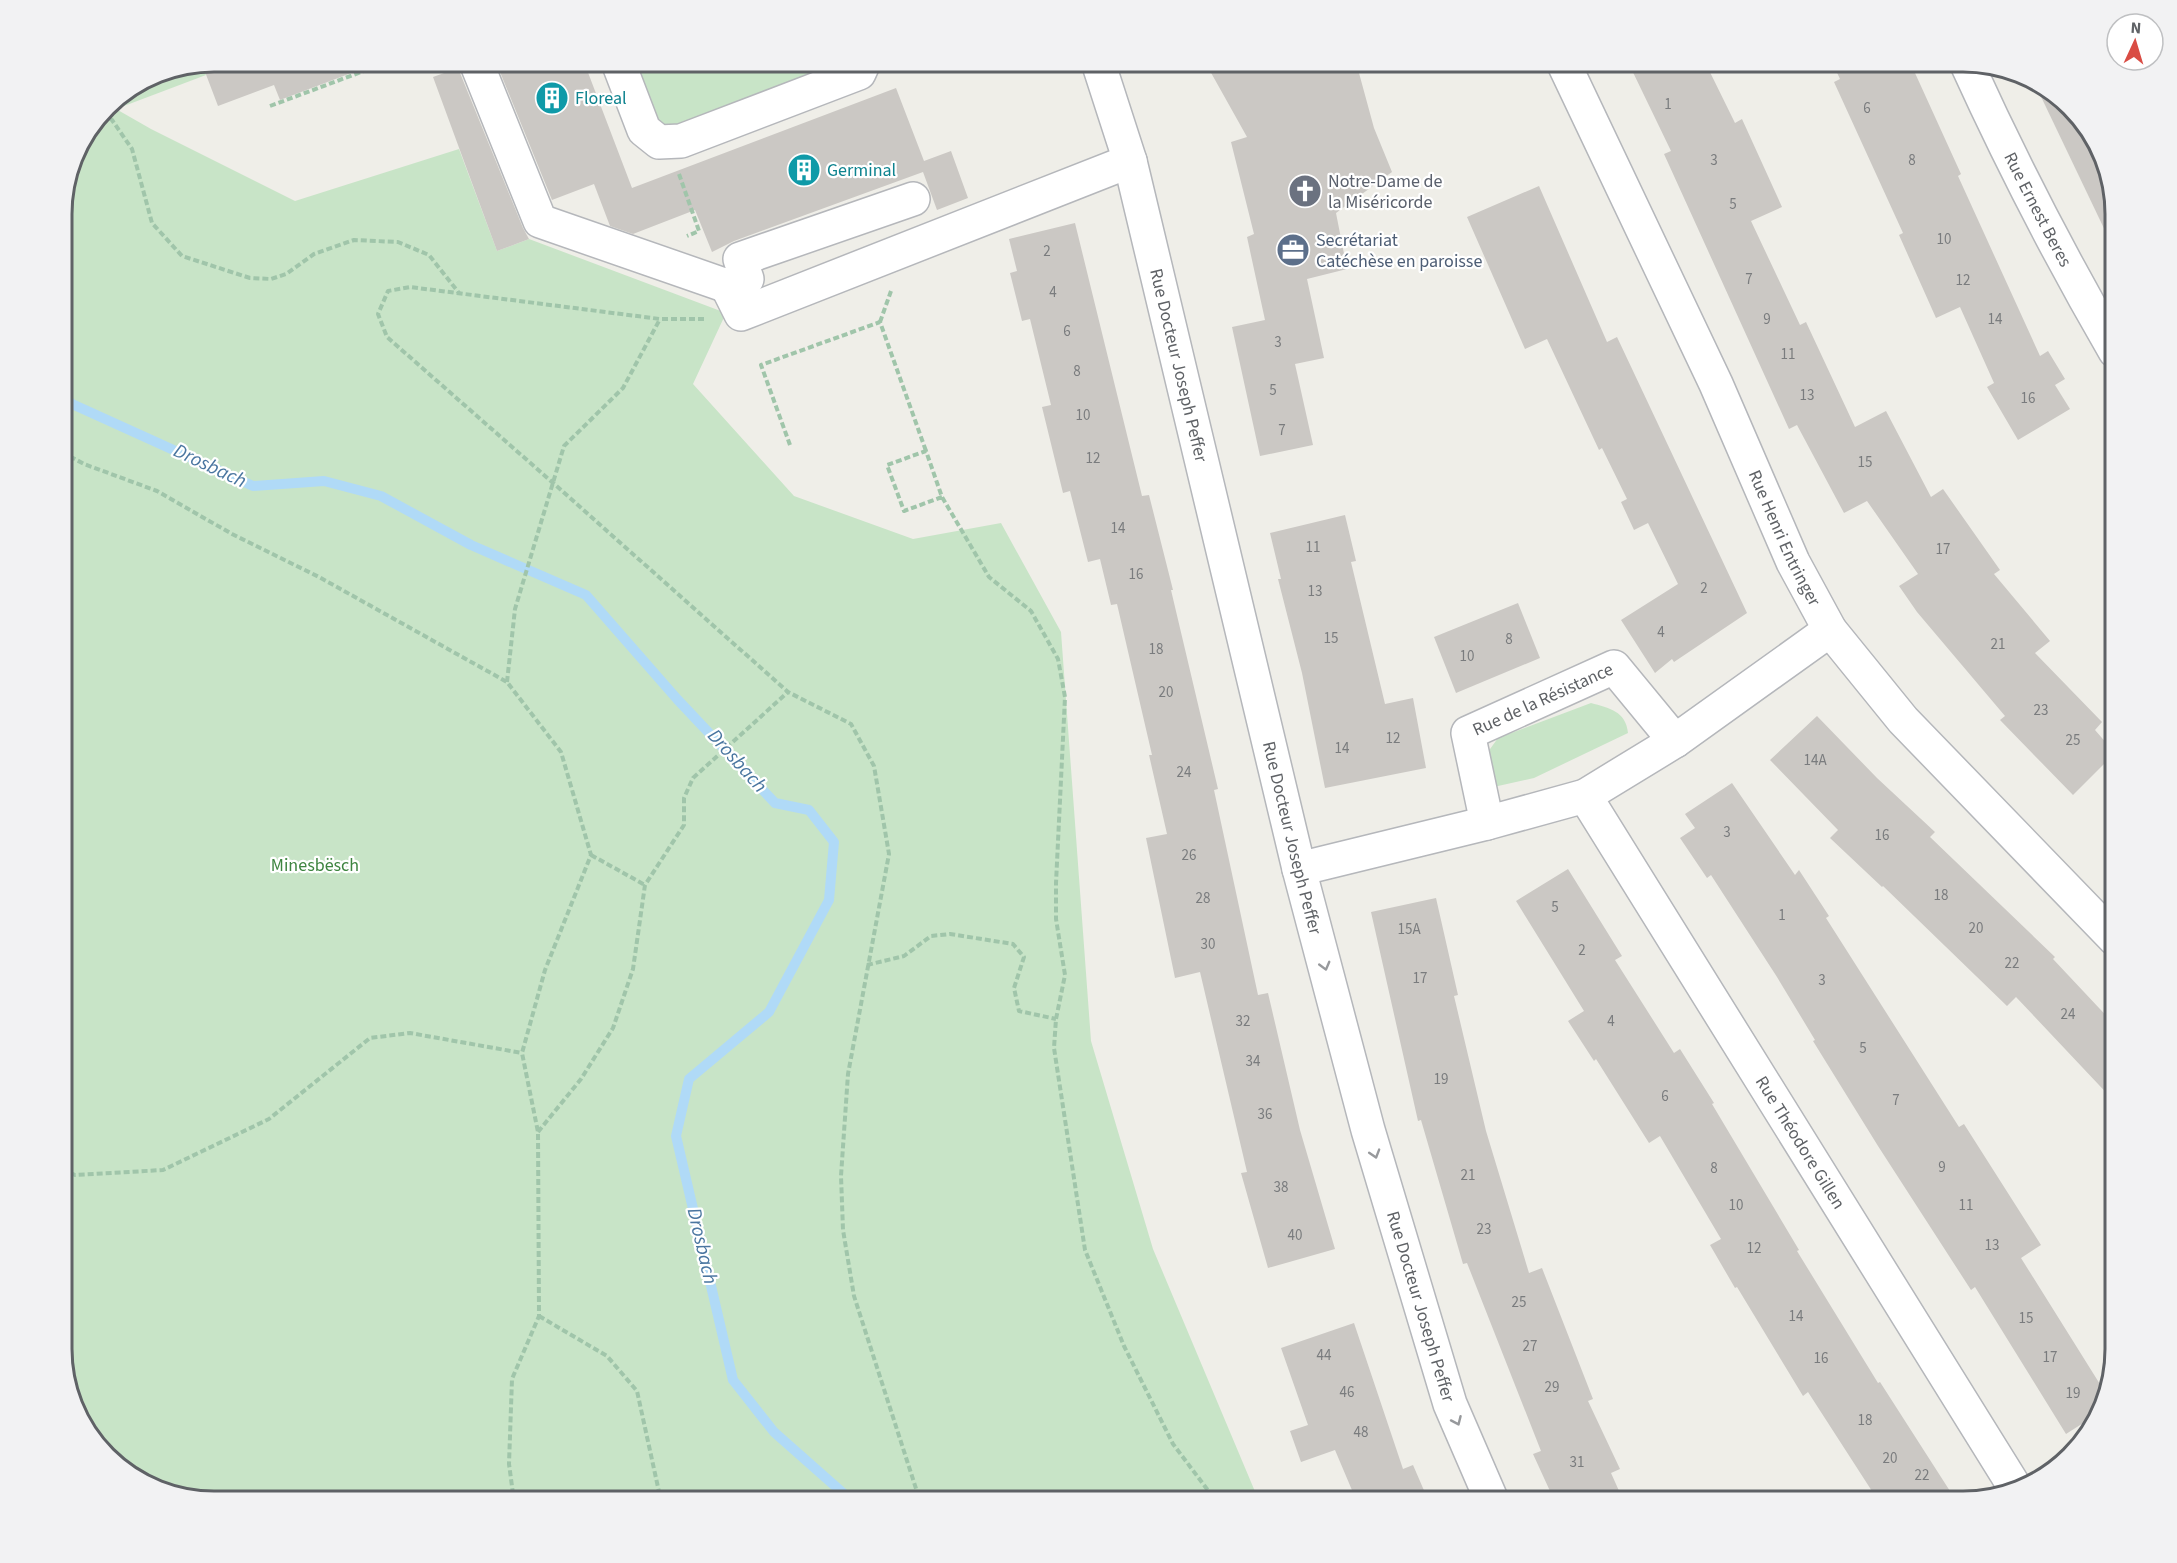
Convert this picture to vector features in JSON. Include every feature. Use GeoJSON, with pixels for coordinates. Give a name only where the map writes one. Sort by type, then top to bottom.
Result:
{"type":"FeatureCollection","features":[{"type":"Feature","properties":{"kind":"street"},"geometry":{"type":"LineString","coordinates":[[480,72],[540,221],[636,254],[734,300],[1130,161]]}},
{"type":"Feature","properties":{"kind":"street"},"geometry":{"type":"LineString","coordinates":[[622,72],[644,130],[659,142],[681,141],[859,72]]}},
{"type":"Feature","properties":{"kind":"street","name":"Rue Docteur Joseph Peffer"},"geometry":{"type":"LineString","coordinates":[[1101,72],[1130,161],[1299,869],[1368,1130],[1450,1404],[1487,1491]]}},
{"type":"Feature","properties":{"kind":"street","name":"Rue Henri Entringer"},"geometry":{"type":"LineString","coordinates":[[1568,72],[1716,384],[1793,562],[1830,630],[1903,720],[2105,929]]}},
{"type":"Feature","properties":{"kind":"street","name":"Rue Ernest Beres"},"geometry":{"type":"LineString","coordinates":[[1971,72],[2075,280],[2105,333]]}},
{"type":"Feature","properties":{"kind":"street"},"geometry":{"type":"LineString","coordinates":[[734,300],[747,279],[740,259],[913,199]]}},
{"type":"Feature","properties":{"kind":"street"},"geometry":{"type":"LineString","coordinates":[[1299,869],[1487,823],[1585,796],[1675,741],[1830,630]]}},
{"type":"Feature","properties":{"kind":"street","name":"Rue de la Résistance"},"geometry":{"type":"LineString","coordinates":[[1487,823],[1468,733],[1614,667],[1675,741]]}},
{"type":"Feature","properties":{"kind":"street","name":"Rue Théodore Gillen"},"geometry":{"type":"LineString","coordinates":[[1585,796],[2012,1482]]}},
{"type":"Feature","properties":{"kind":"path"},"geometry":{"type":"LineString","coordinates":[[270,106],[361,72]]}},
{"type":"Feature","properties":{"kind":"path"},"geometry":{"type":"LineString","coordinates":[[109,118],[132,149],[152,223],[182,256],[250,278],[271,279],[286,274],[314,254],[354,240],[398,242],[429,255],[460,293]]}},
{"type":"Feature","properties":{"kind":"path"},"geometry":{"type":"LineString","coordinates":[[636,254],[699,231],[668,142]]}},
{"type":"Feature","properties":{"kind":"path"},"geometry":{"type":"LineString","coordinates":[[734,300],[706,319],[660,320],[410,287],[388,291],[378,314],[387,337],[788,692],[851,724],[874,766],[889,854],[848,1074],[841,1176],[843,1230],[854,1296],[916,1491]]}},
{"type":"Feature","properties":{"kind":"path"},"geometry":{"type":"LineString","coordinates":[[507,682],[515,609],[564,446],[623,388],[660,320]]}},
{"type":"Feature","properties":{"kind":"path"},"geometry":{"type":"LineString","coordinates":[[790,445],[761,365],[880,322],[942,497],[989,577],[1031,611],[1058,659],[1065,697],[1056,919],[1065,975],[1056,1019],[1054,1048],[1085,1250],[1124,1346],[1173,1444],[1208,1491]]}},
{"type":"Feature","properties":{"kind":"path"},"geometry":{"type":"LineString","coordinates":[[926,451],[887,465],[904,511],[942,497]]}},
{"type":"Feature","properties":{"kind":"path"},"geometry":{"type":"LineString","coordinates":[[72,458],[84,465],[157,491],[232,534],[319,577],[507,682],[561,752],[591,855],[545,970],[522,1053],[538,1132],[539,1316],[512,1379],[509,1464],[513,1491]]}},
{"type":"Feature","properties":{"kind":"path"},"geometry":{"type":"LineString","coordinates":[[538,1132],[581,1079],[613,1028],[633,969],[645,885],[684,825],[684,798],[693,778],[788,692]]}},
{"type":"Feature","properties":{"kind":"path"},"geometry":{"type":"LineString","coordinates":[[591,855],[645,885]]}},
{"type":"Feature","properties":{"kind":"path"},"geometry":{"type":"LineString","coordinates":[[867,965],[904,956],[931,936],[950,934],[1013,944],[1024,957],[1014,988],[1020,1011],[1056,1019]]}},
{"type":"Feature","properties":{"kind":"path"},"geometry":{"type":"LineString","coordinates":[[72,1173],[162,1170],[268,1119],[370,1038],[410,1033],[522,1053]]}},
{"type":"Feature","properties":{"kind":"path"},"geometry":{"type":"LineString","coordinates":[[539,1316],[607,1356],[637,1391],[659,1491]]}},
{"type":"Feature","properties":{"kind":"green space"},"geometry":{"type":"Polygon","coordinates":[[[205,72],[206,75],[124,106],[135,96],[160,83],[205,72]]]}},
{"type":"Feature","properties":{"kind":"green space"},"geometry":{"type":"Polygon","coordinates":[[[637,72],[824,72],[678,128],[665,128],[654,121],[637,72]]]}},
{"type":"Feature","properties":{"kind":"green space","name":"Minesbësch"},"geometry":{"type":"Polygon","coordinates":[[[118,110],[295,201],[459,149],[497,251],[529,239],[726,313],[693,384],[794,496],[913,539],[1001,523],[1061,632],[1091,1041],[1153,1249],[1255,1491],[205,1491],[168,1483],[151,1476],[128,1462],[101,1435],[83,1403],[72,1358],[72,205],[83,160],[91,143],[107,120],[118,110]]]}},
{"type":"Feature","properties":{"kind":"green space"},"geometry":{"type":"Polygon","coordinates":[[[1591,703],[1620,715],[1627,726],[1628,733],[1534,778],[1489,788],[1485,756],[1498,738],[1591,703]]]}},
{"type":"Feature","properties":{"kind":"building"},"geometry":{"type":"Polygon","coordinates":[[[205,72],[354,72],[280,100],[274,85],[218,106],[205,72]]]}},
{"type":"Feature","properties":{"kind":"building"},"geometry":{"type":"Polygon","coordinates":[[[447,72],[460,72],[529,239],[497,251],[433,77],[447,72]]]}},
{"type":"Feature","properties":{"kind":"building"},"geometry":{"type":"Polygon","coordinates":[[[500,72],[588,72],[632,188],[896,88],[924,161],[951,151],[968,198],[937,210],[923,172],[734,241],[712,252],[695,210],[633,234],[610,226],[594,184],[552,200],[500,72]]]}},
{"type":"Feature","properties":{"kind":"building","name":"Notre-Dame de la Miséricorde"},"geometry":{"type":"Polygon","coordinates":[[[1211,72],[1359,72],[1374,128],[1392,172],[1336,213],[1347,269],[1307,279],[1324,358],[1295,364],[1313,445],[1260,456],[1232,327],[1265,320],[1247,237],[1254,234],[1231,142],[1247,137],[1211,72]]]}},
{"type":"Feature","properties":{"kind":"building"},"geometry":{"type":"Polygon","coordinates":[[[1633,72],[1710,72],[1735,123],[1742,119],[1782,207],[1751,221],[1800,325],[1806,322],[1855,427],[1886,411],[1931,497],[1943,489],[2000,570],[1994,574],[2050,641],[2035,653],[2102,722],[2095,730],[2105,742],[2105,763],[2073,795],[2000,720],[2005,716],[1917,612],[1899,586],[1918,574],[1867,501],[1844,513],[1797,425],[1789,429],[1664,154],[1671,151],[1633,72]]]}},
{"type":"Feature","properties":{"kind":"building"},"geometry":{"type":"Polygon","coordinates":[[[1837,72],[1915,72],[1961,174],[1958,176],[2040,356],[2048,351],[2065,379],[2055,385],[2070,409],[2018,440],[1987,387],[1994,383],[1960,307],[1936,318],[1899,235],[1903,233],[1834,82],[1840,79],[1837,72]]]}},
{"type":"Feature","properties":{"kind":"building"},"geometry":{"type":"Polygon","coordinates":[[[2040,95],[2070,120],[2090,151],[2102,186],[2105,231],[2040,95]]]}},
{"type":"Feature","properties":{"kind":"building"},"geometry":{"type":"Polygon","coordinates":[[[1539,186],[1607,342],[1617,337],[1747,613],[1674,662],[1672,659],[1655,673],[1621,620],[1678,584],[1648,523],[1634,530],[1621,502],[1627,499],[1602,448],[1599,450],[1547,339],[1525,349],[1467,217],[1539,186]]]}},
{"type":"Feature","properties":{"kind":"building"},"geometry":{"type":"Polygon","coordinates":[[[1075,223],[1142,496],[1149,495],[1173,590],[1171,590],[1218,789],[1214,790],[1258,995],[1268,993],[1300,1130],[1335,1249],[1268,1268],[1241,1173],[1247,1172],[1200,972],[1175,978],[1146,838],[1167,834],[1149,755],[1152,755],[1117,604],[1111,605],[1100,559],[1088,562],[1070,491],[1063,493],[1042,407],[1051,405],[1030,319],[1022,321],[1010,273],[1017,271],[1009,239],[1075,223]]]}},
{"type":"Feature","properties":{"kind":"building"},"geometry":{"type":"Polygon","coordinates":[[[1345,515],[1356,561],[1351,562],[1385,704],[1413,698],[1426,768],[1325,788],[1302,673],[1278,579],[1281,579],[1270,533],[1345,515]]]}},
{"type":"Feature","properties":{"kind":"building"},"geometry":{"type":"Polygon","coordinates":[[[1518,603],[1540,658],[1456,693],[1434,637],[1518,603]]]}},
{"type":"Feature","properties":{"kind":"building"},"geometry":{"type":"Polygon","coordinates":[[[1817,716],[1877,778],[1935,832],[1930,837],[2055,957],[2053,959],[2105,1014],[2105,1091],[2016,997],[2007,1006],[1830,838],[1838,830],[1770,760],[1817,716]]]}},
{"type":"Feature","properties":{"kind":"building"},"geometry":{"type":"Polygon","coordinates":[[[1732,783],[1795,875],[1799,870],[1829,916],[1826,918],[1959,1127],[1964,1124],[2041,1245],[2021,1258],[2100,1384],[2084,1422],[2066,1434],[1975,1287],[1971,1290],[1878,1146],[1813,1041],[1815,1040],[1777,977],[1711,875],[1707,878],[1680,838],[1695,828],[1685,814],[1732,783]]]}},
{"type":"Feature","properties":{"kind":"building"},"geometry":{"type":"Polygon","coordinates":[[[1568,869],[1622,956],[1615,960],[1674,1053],[1680,1049],[1714,1103],[1712,1104],[1799,1250],[1797,1251],[1878,1383],[1880,1382],[1950,1491],[1872,1491],[1808,1392],[1803,1396],[1737,1287],[1735,1288],[1710,1245],[1721,1239],[1660,1136],[1649,1143],[1596,1059],[1594,1061],[1568,1021],[1584,1011],[1516,901],[1568,869]]]}},
{"type":"Feature","properties":{"kind":"building"},"geometry":{"type":"Polygon","coordinates":[[[1436,898],[1458,995],[1454,996],[1486,1131],[1529,1273],[1542,1268],[1593,1399],[1588,1401],[1620,1469],[1611,1473],[1619,1491],[1550,1491],[1533,1454],[1541,1451],[1467,1263],[1463,1264],[1421,1120],[1418,1121],[1371,912],[1436,898]]]}},
{"type":"Feature","properties":{"kind":"building"},"geometry":{"type":"Polygon","coordinates":[[[1354,1323],[1403,1469],[1413,1465],[1424,1491],[1352,1491],[1335,1450],[1301,1462],[1290,1431],[1308,1425],[1281,1348],[1354,1323]]]}},
{"type":"Feature","properties":{"kind":"waterway","name":"Drosbach"},"geometry":{"type":"LineString","coordinates":[[72,404],[253,486],[324,481],[381,496],[471,545],[586,595],[677,699],[775,803],[809,810],[834,842],[829,900],[769,1012],[689,1079],[676,1136],[733,1380],[774,1432],[841,1491]]}},
{"type":"Feature","properties":{"kind":"place","name":"Floreal"},"geometry":{"type":"Point","coordinates":[552,98]}},
{"type":"Feature","properties":{"kind":"place","name":"Germinal"},"geometry":{"type":"Point","coordinates":[804,170]}},
{"type":"Feature","properties":{"kind":"place","name":"Notre-Dame de la Miséricorde"},"geometry":{"type":"Point","coordinates":[1305,191]}},
{"type":"Feature","properties":{"kind":"place","name":"Secrétariat Catéchèse en paroisse"},"geometry":{"type":"Point","coordinates":[1293,250]}}]}
